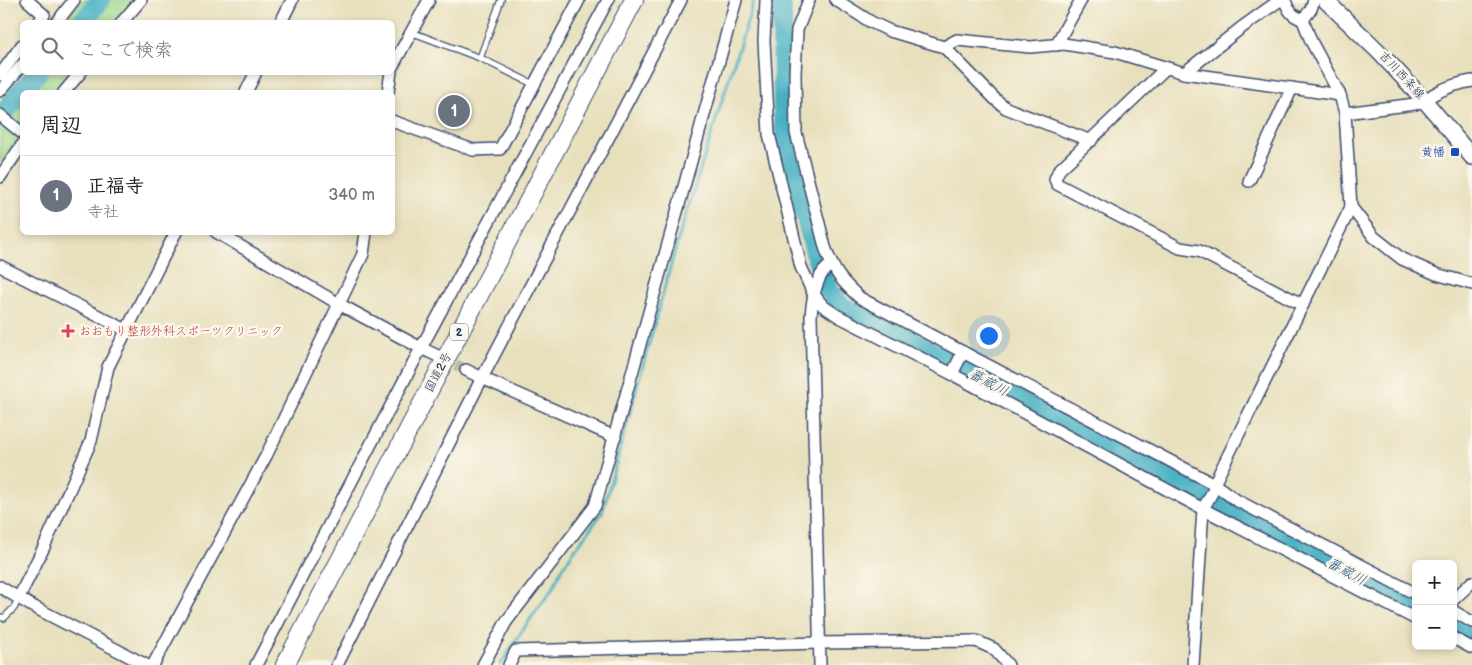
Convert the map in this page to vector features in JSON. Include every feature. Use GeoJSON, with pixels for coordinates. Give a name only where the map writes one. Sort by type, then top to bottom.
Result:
{"type":"FeatureCollection","features":[{"type":"Feature","properties":{"kind":"highway","name":"国道2号"},"geometry":{"type":"LineString","coordinates":[[285,665],[634,0]]}},
{"type":"Feature","properties":{"kind":"main road","name":"吉川西条線"},"geometry":{"type":"LineString","coordinates":[[1325,0],[1425,100],[1472,157]]}},
{"type":"Feature","properties":{"kind":"street"},"geometry":{"type":"LineString","coordinates":[[27,0],[44,15],[40,20]]}},
{"type":"Feature","properties":{"kind":"street"},"geometry":{"type":"LineString","coordinates":[[59,20],[74,0]]}},
{"type":"Feature","properties":{"kind":"street"},"geometry":{"type":"LineString","coordinates":[[124,20],[141,0]]}},
{"type":"Feature","properties":{"kind":"street"},"geometry":{"type":"LineString","coordinates":[[282,20],[292,0]]}},
{"type":"Feature","properties":{"kind":"street"},"geometry":{"type":"LineString","coordinates":[[395,61],[429,0]]}},
{"type":"Feature","properties":{"kind":"street"},"geometry":{"type":"LineString","coordinates":[[395,122],[473,150],[500,150],[579,0]]}},
{"type":"Feature","properties":{"kind":"street"},"geometry":{"type":"LineString","coordinates":[[256,665],[421,348],[608,0]]}},
{"type":"Feature","properties":{"kind":"street"},"geometry":{"type":"LineString","coordinates":[[337,665],[482,378],[682,0]]}},
{"type":"Feature","properties":{"kind":"street"},"geometry":{"type":"LineString","coordinates":[[483,665],[506,622],[595,506],[736,0]]}},
{"type":"Feature","properties":{"kind":"street"},"geometry":{"type":"LineString","coordinates":[[766,0],[764,41],[769,134],[801,267],[813,293],[823,306],[838,316],[952,374],[1204,509],[1412,617]]}},
{"type":"Feature","properties":{"kind":"street"},"geometry":{"type":"LineString","coordinates":[[809,0],[798,30],[795,74],[796,133],[829,266],[844,284],[860,298],[962,354],[1412,592]]}},
{"type":"Feature","properties":{"kind":"street"},"geometry":{"type":"LineString","coordinates":[[838,0],[871,22],[944,47],[1001,104],[1092,140]]}},
{"type":"Feature","properties":{"kind":"street"},"geometry":{"type":"LineString","coordinates":[[1056,45],[1081,0]]}},
{"type":"Feature","properties":{"kind":"street"},"geometry":{"type":"LineString","coordinates":[[1184,73],[1280,0],[1286,3],[1288,10],[1294,16],[1303,20],[1310,41],[1340,95],[1346,113],[1351,208],[1204,509],[1193,665]]}},
{"type":"Feature","properties":{"kind":"street"},"geometry":{"type":"LineString","coordinates":[[1303,20],[1311,9],[1314,0]]}},
{"type":"Feature","properties":{"kind":"street"},"geometry":{"type":"LineString","coordinates":[[944,47],[957,40],[1030,47],[1064,44],[1115,52],[1184,73],[1340,95]]}},
{"type":"Feature","properties":{"kind":"street"},"geometry":{"type":"LineString","coordinates":[[0,75],[20,48]]}},
{"type":"Feature","properties":{"kind":"street"},"geometry":{"type":"LineString","coordinates":[[0,91],[20,67]]}},
{"type":"Feature","properties":{"kind":"street"},"geometry":{"type":"LineString","coordinates":[[1166,68],[1059,170],[1055,179],[1057,184],[1180,248],[1199,251],[1303,305]]}},
{"type":"Feature","properties":{"kind":"street"},"geometry":{"type":"LineString","coordinates":[[66,90],[78,75]]}},
{"type":"Feature","properties":{"kind":"street"},"geometry":{"type":"LineString","coordinates":[[247,90],[254,75]]}},
{"type":"Feature","properties":{"kind":"street"},"geometry":{"type":"LineString","coordinates":[[388,90],[391,75]]}},
{"type":"Feature","properties":{"kind":"street"},"geometry":{"type":"LineString","coordinates":[[1346,113],[1415,104],[1440,91],[1472,81]]}},
{"type":"Feature","properties":{"kind":"street"},"geometry":{"type":"LineString","coordinates":[[1249,181],[1292,88]]}},
{"type":"Feature","properties":{"kind":"street"},"geometry":{"type":"LineString","coordinates":[[0,115],[20,131]]}},
{"type":"Feature","properties":{"kind":"street"},"geometry":{"type":"LineString","coordinates":[[0,177],[20,148]]}},
{"type":"Feature","properties":{"kind":"street"},"geometry":{"type":"LineString","coordinates":[[1351,208],[1374,237],[1402,259],[1436,274],[1472,284]]}},
{"type":"Feature","properties":{"kind":"street"},"geometry":{"type":"LineString","coordinates":[[19,597],[44,547],[91,441],[108,367],[174,235]]}},
{"type":"Feature","properties":{"kind":"street"},"geometry":{"type":"LineString","coordinates":[[221,235],[339,304],[440,357]]}},
{"type":"Feature","properties":{"kind":"street"},"geometry":{"type":"LineString","coordinates":[[153,665],[266,456],[363,254],[366,235]]}},
{"type":"Feature","properties":{"kind":"street"},"geometry":{"type":"LineString","coordinates":[[0,266],[126,330]]}},
{"type":"Feature","properties":{"kind":"street"},"geometry":{"type":"LineString","coordinates":[[820,665],[811,317],[813,293],[829,266]]}},
{"type":"Feature","properties":{"kind":"street"},"geometry":{"type":"LineString","coordinates":[[952,374],[962,354]]}},
{"type":"Feature","properties":{"kind":"street"},"geometry":{"type":"LineString","coordinates":[[466,370],[614,437]]}},
{"type":"Feature","properties":{"kind":"street"},"geometry":{"type":"LineString","coordinates":[[1457,596],[1472,582]]}},
{"type":"Feature","properties":{"kind":"street"},"geometry":{"type":"LineString","coordinates":[[0,587],[32,606],[146,665]]}},
{"type":"Feature","properties":{"kind":"street"},"geometry":{"type":"LineString","coordinates":[[1457,613],[1472,622]]}},
{"type":"Feature","properties":{"kind":"street"},"geometry":{"type":"LineString","coordinates":[[1457,640],[1472,648]]}},
{"type":"Feature","properties":{"kind":"street"},"geometry":{"type":"LineString","coordinates":[[509,665],[516,651],[976,641],[994,649],[1008,665]]}},
{"type":"Feature","properties":{"kind":"lane"},"geometry":{"type":"LineString","coordinates":[[480,58],[502,0]]}},
{"type":"Feature","properties":{"kind":"lane"},"geometry":{"type":"LineString","coordinates":[[411,32],[480,58],[535,84]]}},
{"type":"Feature","properties":{"kind":"lane"},"geometry":{"type":"LineString","coordinates":[[0,617],[4,618],[14,608],[19,597]]}},
{"type":"Feature","properties":{"kind":"green space"},"geometry":{"type":"Polygon","coordinates":[[[82,0],[134,0],[116,20],[66,20],[82,0]]]}},
{"type":"Feature","properties":{"kind":"green space"},"geometry":{"type":"Polygon","coordinates":[[[22,75],[69,75],[57,90],[20,90],[20,137],[0,162],[0,101],[22,75]]]}},
{"type":"Feature","properties":{"kind":"waterway"},"geometry":{"type":"LineString","coordinates":[[84,20],[101,0]]}},
{"type":"Feature","properties":{"kind":"waterway"},"geometry":{"type":"LineString","coordinates":[[500,665],[553,588],[560,572],[573,552],[602,513],[677,243],[754,0]]}},
{"type":"Feature","properties":{"kind":"waterway","name":"蕃蔵川"},"geometry":{"type":"LineString","coordinates":[[782,0],[783,120],[786,142],[816,257],[828,289],[841,306],[913,341],[997,388],[1412,606]]}},
{"type":"Feature","properties":{"kind":"waterway"},"geometry":{"type":"LineString","coordinates":[[23,90],[35,75]]}},
{"type":"Feature","properties":{"kind":"waterway"},"geometry":{"type":"LineString","coordinates":[[0,117],[20,93]]}},
{"type":"Feature","properties":{"kind":"waterway","name":"蕃蔵川"},"geometry":{"type":"LineString","coordinates":[[1457,630],[1472,638]]}},
{"type":"Feature","properties":{"kind":"tunnel"},"geometry":{"type":"LineString","coordinates":[[441,357],[466,370]]}},
{"type":"Feature","properties":{"kind":"place","name":"正福寺"},"geometry":{"type":"Point","coordinates":[454,111]}},
{"type":"Feature","properties":{"kind":"place","name":"黄幡"},"geometry":{"type":"Point","coordinates":[1455,152]}},
{"type":"Feature","properties":{"kind":"place","name":"おおもり整形外科スポーツクリニック"},"geometry":{"type":"Point","coordinates":[68,331]}}]}
